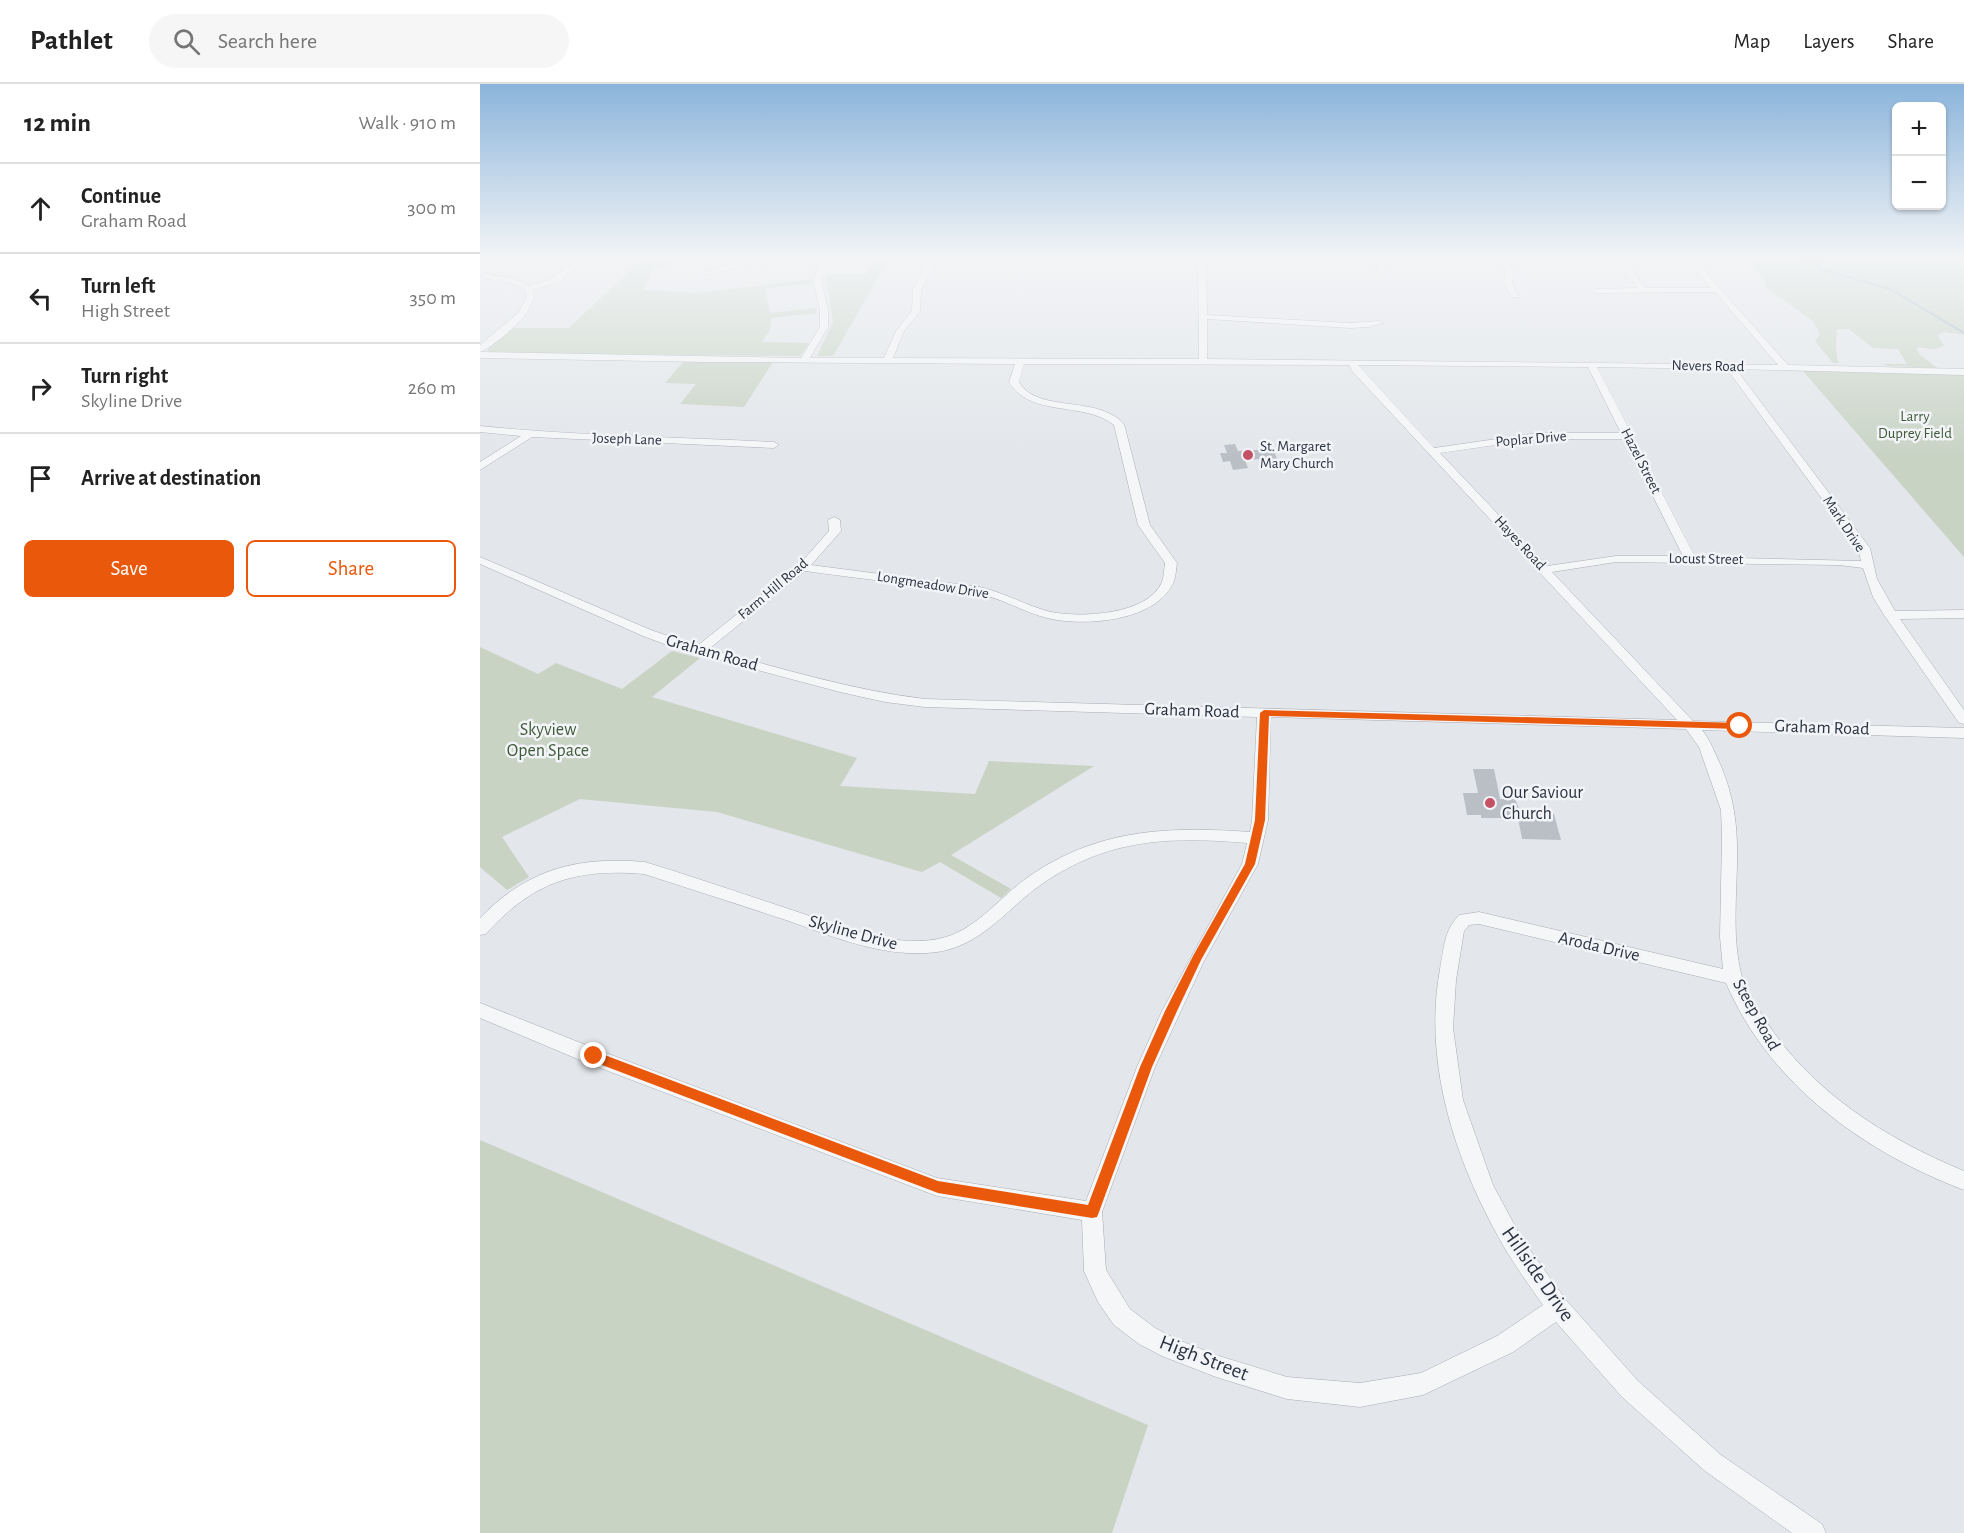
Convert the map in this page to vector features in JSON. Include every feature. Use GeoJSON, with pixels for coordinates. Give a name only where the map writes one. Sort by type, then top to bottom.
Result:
{"type":"FeatureCollection","features":[{"type":"Feature","properties":{"kind":"street"},"geometry":{"type":"LineString","coordinates":[[480,349],[508,323]]}},
{"type":"Feature","properties":{"kind":"street"},"geometry":{"type":"LineString","coordinates":[[804,360],[824,327],[824,323]]}},
{"type":"Feature","properties":{"kind":"street"},"geometry":{"type":"LineString","coordinates":[[884,360],[893,350],[893,345],[907,323]]}},
{"type":"Feature","properties":{"kind":"street"},"geometry":{"type":"LineString","coordinates":[[1203,323],[1203,361]]}},
{"type":"Feature","properties":{"kind":"street"},"geometry":{"type":"LineString","coordinates":[[1308,323],[1366,326],[1379,323]]}},
{"type":"Feature","properties":{"kind":"street"},"geometry":{"type":"LineString","coordinates":[[1745,323],[1785,367]]}},
{"type":"Feature","properties":{"kind":"street","name":"Nevers Road"},"geometry":{"type":"LineString","coordinates":[[480,355],[804,360],[1203,361],[1785,367],[1964,372]]}},
{"type":"Feature","properties":{"kind":"street","name":"Longmeadow Drive"},"geometry":{"type":"LineString","coordinates":[[803,567],[991,593],[1048,615],[1077,619],[1121,614],[1148,603],[1158,596],[1169,580],[1171,563],[1144,525],[1119,424],[1107,414],[1037,400],[1022,393],[1014,383],[1021,360]]}},
{"type":"Feature","properties":{"kind":"street","name":"Hayes Road"},"geometry":{"type":"LineString","coordinates":[[1353,363],[1688,723]]}},
{"type":"Feature","properties":{"kind":"street","name":"Hazel Street"},"geometry":{"type":"LineString","coordinates":[[1591,365],[1690,559]]}},
{"type":"Feature","properties":{"kind":"street","name":"Mark Drive"},"geometry":{"type":"LineString","coordinates":[[1730,367],[1864,548],[1871,579],[1890,615],[1964,720]]}},
{"type":"Feature","properties":{"kind":"street","name":"Joseph Lane"},"geometry":{"type":"LineString","coordinates":[[480,429],[530,435],[774,445]]}},
{"type":"Feature","properties":{"kind":"street"},"geometry":{"type":"LineString","coordinates":[[480,467],[530,435]]}},
{"type":"Feature","properties":{"kind":"street","name":"Poplar Drive"},"geometry":{"type":"LineString","coordinates":[[1433,451],[1538,436],[1629,436]]}},
{"type":"Feature","properties":{"kind":"street","name":"Farm Hill Road"},"geometry":{"type":"LineString","coordinates":[[699,650],[803,567],[835,531],[834,520]]}},
{"type":"Feature","properties":{"kind":"street","name":"Locust Street"},"geometry":{"type":"LineString","coordinates":[[1545,570],[1616,559],[1839,562],[1868,565]]}},
{"type":"Feature","properties":{"kind":"street","name":"Graham Road"},"geometry":{"type":"LineString","coordinates":[[480,560],[647,633],[699,650],[885,699],[925,703],[1688,723],[1964,733]]}},
{"type":"Feature","properties":{"kind":"street"},"geometry":{"type":"LineString","coordinates":[[1890,615],[1964,614]]}},
{"type":"Feature","properties":{"kind":"street","name":"High Street"},"geometry":{"type":"LineString","coordinates":[[1264,713],[1257,838],[1250,864],[1197,959],[1146,1067],[1092,1212],[1095,1271],[1106,1294],[1122,1317],[1147,1336],[1170,1348],[1216,1366],[1287,1388],[1360,1395],[1423,1384],[1505,1344],[1558,1308]]}},
{"type":"Feature","properties":{"kind":"street","name":"Steep Road"},"geometry":{"type":"LineString","coordinates":[[1688,723],[1701,735],[1722,785],[1729,816],[1728,928],[1733,978],[1758,1026],[1779,1056],[1847,1119],[1928,1167],[1964,1181]]}},
{"type":"Feature","properties":{"kind":"street","name":"Skyline Drive"},"geometry":{"type":"LineString","coordinates":[[480,929],[507,901],[541,880],[581,868],[617,865],[645,868],[866,940],[890,946],[925,948],[941,946],[969,936],[1046,873],[1079,854],[1114,841],[1153,834],[1257,838]]}},
{"type":"Feature","properties":{"kind":"street","name":"Aroda Drive"},"geometry":{"type":"LineString","coordinates":[[1465,920],[1479,918],[1733,978]]}},
{"type":"Feature","properties":{"kind":"street","name":"Hillside Drive"},"geometry":{"type":"LineString","coordinates":[[1465,920],[1456,929],[1446,989],[1444,1028],[1453,1100],[1484,1189],[1515,1246],[1558,1308],[1630,1389],[1705,1456],[1813,1533]]}},
{"type":"Feature","properties":{"kind":"street"},"geometry":{"type":"LineString","coordinates":[[480,1010],[594,1056],[938,1187],[1092,1212]]}},
{"type":"Feature","properties":{"kind":"green space"},"geometry":{"type":"Polygon","coordinates":[[[575,323],[771,323],[770,330],[762,342],[809,343],[801,355],[797,356],[492,353],[487,350],[511,328],[569,328],[575,323]]]}},
{"type":"Feature","properties":{"kind":"green space"},"geometry":{"type":"Polygon","coordinates":[[[833,323],[852,323],[833,356],[817,356],[833,323]]]}},
{"type":"Feature","properties":{"kind":"green space"},"geometry":{"type":"Polygon","coordinates":[[[1814,323],[1964,323],[1964,335],[1944,332],[1938,335],[1944,346],[1935,349],[1916,347],[1919,354],[1937,368],[1887,366],[1883,364],[1907,364],[1898,349],[1873,348],[1849,329],[1837,329],[1836,351],[1839,363],[1833,363],[1815,341],[1820,335],[1814,323]]]}},
{"type":"Feature","properties":{"kind":"green space"},"geometry":{"type":"Polygon","coordinates":[[[683,362],[773,362],[744,407],[680,404],[696,384],[665,383],[683,362]]]}},
{"type":"Feature","properties":{"kind":"green space","name":"Larry Duprey Field"},"geometry":{"type":"Polygon","coordinates":[[[1803,371],[1964,375],[1964,557],[1803,371]]]}},
{"type":"Feature","properties":{"kind":"green space","name":"Skyview Open Space"},"geometry":{"type":"Polygon","coordinates":[[[480,647],[538,674],[556,663],[622,689],[672,651],[700,658],[652,697],[857,758],[840,786],[975,794],[989,761],[1094,766],[951,855],[1011,889],[1001,898],[940,862],[922,872],[717,812],[580,799],[502,837],[529,877],[507,890],[480,867],[480,647]]]}},
{"type":"Feature","properties":{"kind":"green space"},"geometry":{"type":"Polygon","coordinates":[[[480,1140],[1148,1425],[1112,1533],[480,1533],[480,1140]]]}},
{"type":"Feature","properties":{"kind":"building","name":"St. Margaret Mary Church"},"geometry":{"type":"Polygon","coordinates":[[[1235,444],[1238,451],[1273,449],[1279,464],[1272,464],[1261,459],[1245,460],[1248,468],[1233,470],[1230,461],[1223,462],[1220,453],[1227,453],[1224,445],[1235,444]]]}},
{"type":"Feature","properties":{"kind":"building","name":"Our Saviour Church"},"geometry":{"type":"Polygon","coordinates":[[[1473,769],[1494,769],[1500,799],[1515,799],[1521,813],[1554,814],[1561,840],[1522,839],[1518,818],[1481,818],[1481,815],[1467,815],[1463,793],[1478,793],[1473,769]]]}},
{"type":"Feature","properties":{"kind":"waterway"},"geometry":{"type":"LineString","coordinates":[[1947,323],[1964,333]]}},
{"type":"Feature","properties":{"kind":"place","name":"St. Margaret Mary Church"},"geometry":{"type":"Point","coordinates":[1248,455]}},
{"type":"Feature","properties":{"kind":"place","name":"Our Saviour Church"},"geometry":{"type":"Point","coordinates":[1490,803]}},
{"type":"Feature","properties":{"kind":"route"},"geometry":{"type":"LineString","coordinates":[[594,1056],[938,1187],[1092,1212],[1146,1067],[1171,1011],[1250,864],[1260,820],[1264,713],[1740,726]]}}]}
